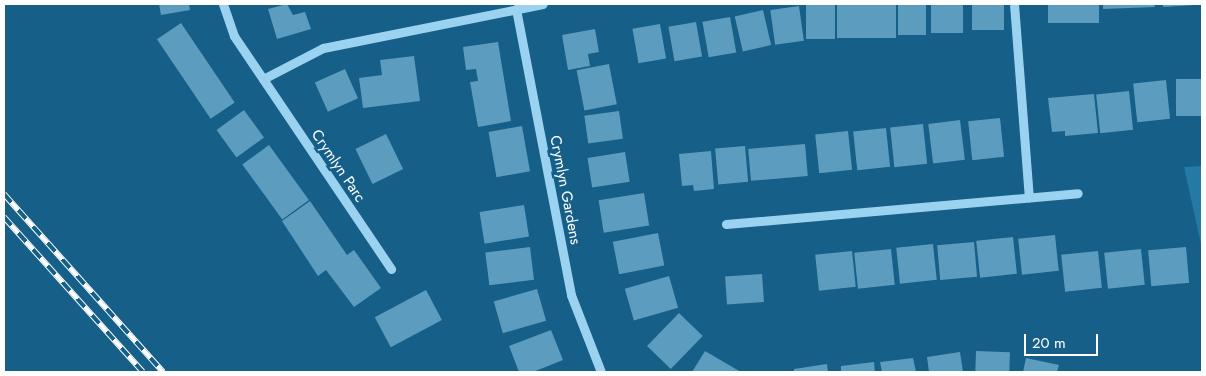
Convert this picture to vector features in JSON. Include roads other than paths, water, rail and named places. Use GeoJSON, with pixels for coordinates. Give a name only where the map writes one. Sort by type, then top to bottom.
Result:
{"type":"FeatureCollection","features":[{"type":"Feature","properties":{"kind":"street","name":"Crymlyn Parc"},"geometry":{"type":"LineString","coordinates":[[223,4],[234,36],[391,269]]}},
{"type":"Feature","properties":{"kind":"street"},"geometry":{"type":"LineString","coordinates":[[263,79],[323,48],[543,4]]}},
{"type":"Feature","properties":{"kind":"street"},"geometry":{"type":"LineString","coordinates":[[1014,4],[1029,197]]}},
{"type":"Feature","properties":{"kind":"street","name":"Crymlyn Gardens"},"geometry":{"type":"LineString","coordinates":[[516,9],[571,295],[601,372]]}},
{"type":"Feature","properties":{"kind":"street"},"geometry":{"type":"LineString","coordinates":[[726,224],[1078,193]]}},
{"type":"Feature","properties":{"kind":"railway"},"geometry":{"type":"LineString","coordinates":[[4,194],[163,372]]}},
{"type":"Feature","properties":{"kind":"railway"},"geometry":{"type":"LineString","coordinates":[[4,217],[143,372]]}}]}
